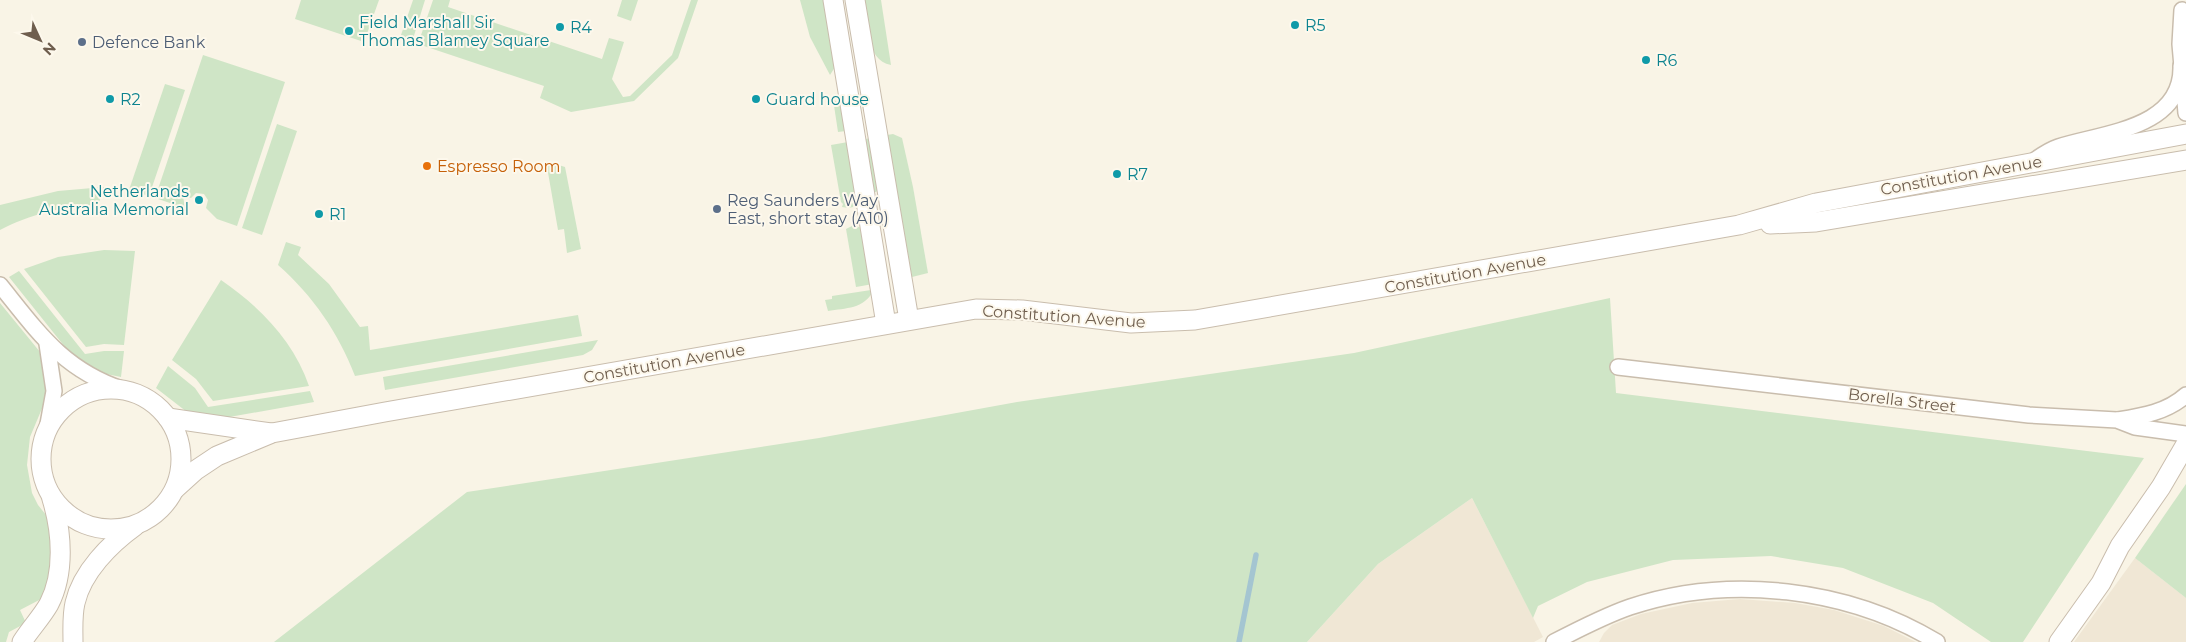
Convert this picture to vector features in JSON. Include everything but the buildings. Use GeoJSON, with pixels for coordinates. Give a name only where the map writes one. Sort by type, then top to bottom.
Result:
{"type":"FeatureCollection","features":[{"type":"Feature","properties":{"kind":"street"},"geometry":{"type":"LineString","coordinates":[[833,0],[886,324]]}},
{"type":"Feature","properties":{"kind":"street"},"geometry":{"type":"LineString","coordinates":[[855,0],[908,320]]}},
{"type":"Feature","properties":{"kind":"street"},"geometry":{"type":"LineString","coordinates":[[2183,10],[2179,34],[2186,113]]}},
{"type":"Feature","properties":{"kind":"street"},"geometry":{"type":"LineString","coordinates":[[2031,162],[2058,147],[2134,126],[2163,108],[2172,99],[2177,88],[2181,66]]}},
{"type":"Feature","properties":{"kind":"street"},"geometry":{"type":"LineString","coordinates":[[847,84],[869,79]]}},
{"type":"Feature","properties":{"kind":"street","name":"Constitution Avenue"},"geometry":{"type":"LineString","coordinates":[[174,489],[191,474],[217,456],[272,433],[908,320],[963,311],[999,308],[1131,323],[1195,320],[1739,226],[1816,203],[2186,134]]}},
{"type":"Feature","properties":{"kind":"street","name":"Constitution Avenue"},"geometry":{"type":"LineString","coordinates":[[1739,226],[1816,222],[2186,160]]}},
{"type":"Feature","properties":{"kind":"street"},"geometry":{"type":"LineString","coordinates":[[869,213],[889,210]]}},
{"type":"Feature","properties":{"kind":"street"},"geometry":{"type":"LineString","coordinates":[[0,285],[47,344],[88,375],[139,395],[153,403],[168,418],[178,437],[181,458],[178,479],[174,489],[163,507],[112,545],[84,581],[77,597],[73,614],[73,642]]}},
{"type":"Feature","properties":{"kind":"street"},"geometry":{"type":"LineString","coordinates":[[22,642],[49,603],[58,579],[59,534],[42,466],[43,445],[54,391],[47,344]]}},
{"type":"Feature","properties":{"kind":"street","name":"Borella Street"},"geometry":{"type":"LineString","coordinates":[[1618,368],[2029,415],[2117,420],[2135,427],[2186,434]]}},
{"type":"Feature","properties":{"kind":"street"},"geometry":{"type":"LineString","coordinates":[[46,434],[57,416],[72,402],[92,392],[124,390]]}},
{"type":"Feature","properties":{"kind":"street"},"geometry":{"type":"LineString","coordinates":[[2117,420],[2166,409],[2186,395]]}},
{"type":"Feature","properties":{"kind":"street","name":"Constitution Avenue"},"geometry":{"type":"LineString","coordinates":[[168,418],[272,433]]}},
{"type":"Feature","properties":{"kind":"street"},"geometry":{"type":"LineString","coordinates":[[2101,584],[2120,546],[2161,487],[2186,444]]}},
{"type":"Feature","properties":{"kind":"street"},"geometry":{"type":"LineString","coordinates":[[2059,642],[2101,584],[2140,539],[2186,471]]}},
{"type":"Feature","properties":{"kind":"street"},"geometry":{"type":"LineString","coordinates":[[50,493],[66,513],[89,526],[115,529],[140,523]]}},
{"type":"Feature","properties":{"kind":"street"},"geometry":{"type":"LineString","coordinates":[[1554,642],[1576,637],[1614,612],[1660,599],[1696,593],[1755,590],[1804,595],[1844,603],[1889,618],[1937,642]]}},
{"type":"Feature","properties":{"kind":"shaded area"},"geometry":{"type":"Polygon","coordinates":[[[1472,498],[1543,637],[1534,642],[1307,642],[1378,564],[1472,498]]]}},
{"type":"Feature","properties":{"kind":"shaded area"},"geometry":{"type":"Polygon","coordinates":[[[2135,558],[2186,598],[2186,642],[2074,642],[2135,558]]]}},
{"type":"Feature","properties":{"kind":"shaded area"},"geometry":{"type":"Polygon","coordinates":[[[1740,599],[1795,603],[1834,610],[1884,626],[1916,642],[1599,642],[1612,625],[1641,614],[1692,603],[1740,599]]]}},
{"type":"Feature","properties":{"kind":"green space","name":"Field Marshall Sir Thomas Blamey Square"},"geometry":{"type":"Polygon","coordinates":[[[301,0],[379,0],[364,42],[295,19],[301,0]]]}},
{"type":"Feature","properties":{"kind":"green space"},"geometry":{"type":"Polygon","coordinates":[[[413,0],[425,0],[412,42],[400,38],[413,0]]]}},
{"type":"Feature","properties":{"kind":"green space"},"geometry":{"type":"Polygon","coordinates":[[[433,0],[450,0],[448,7],[602,59],[609,38],[624,42],[612,79],[623,97],[630,96],[672,55],[691,0],[698,0],[678,58],[634,101],[571,112],[540,98],[544,86],[418,44],[433,0]]]}},
{"type":"Feature","properties":{"kind":"green space"},"geometry":{"type":"Polygon","coordinates":[[[622,0],[638,0],[631,21],[617,16],[622,0]]]}},
{"type":"Feature","properties":{"kind":"green space"},"geometry":{"type":"Polygon","coordinates":[[[800,0],[824,0],[835,67],[830,75],[810,37],[800,0]]]}},
{"type":"Feature","properties":{"kind":"green space"},"geometry":{"type":"Polygon","coordinates":[[[863,0],[881,0],[891,65],[882,62],[872,48],[863,0]]]}},
{"type":"Feature","properties":{"kind":"green space"},"geometry":{"type":"Polygon","coordinates":[[[203,55],[285,82],[237,226],[217,219],[206,208],[208,200],[204,194],[196,193],[191,198],[183,196],[185,208],[155,198],[203,55]]]}},
{"type":"Feature","properties":{"kind":"green space"},"geometry":{"type":"Polygon","coordinates":[[[165,84],[185,90],[149,196],[129,190],[165,84]]]}},
{"type":"Feature","properties":{"kind":"green space"},"geometry":{"type":"Polygon","coordinates":[[[833,99],[841,105],[846,131],[838,132],[833,99]]]}},
{"type":"Feature","properties":{"kind":"green space"},"geometry":{"type":"Polygon","coordinates":[[[277,124],[297,131],[262,235],[242,228],[277,124]]]}},
{"type":"Feature","properties":{"kind":"green space"},"geometry":{"type":"Polygon","coordinates":[[[893,134],[902,138],[913,187],[928,273],[912,277],[887,135],[893,134]]]}},
{"type":"Feature","properties":{"kind":"green space"},"geometry":{"type":"Polygon","coordinates":[[[870,138],[878,190],[876,192],[873,192],[862,140],[870,138]]]}},
{"type":"Feature","properties":{"kind":"green space"},"geometry":{"type":"Polygon","coordinates":[[[848,142],[857,200],[853,207],[849,208],[842,207],[843,204],[841,202],[831,145],[848,142]]]}},
{"type":"Feature","properties":{"kind":"green space"},"geometry":{"type":"Polygon","coordinates":[[[546,161],[565,167],[581,249],[567,253],[564,229],[558,230],[546,161]]]}},
{"type":"Feature","properties":{"kind":"green space"},"geometry":{"type":"Polygon","coordinates":[[[104,187],[98,205],[86,205],[48,212],[0,230],[0,205],[58,191],[104,187]]]}},
{"type":"Feature","properties":{"kind":"green space"},"geometry":{"type":"Polygon","coordinates":[[[854,225],[861,228],[873,284],[856,287],[846,229],[854,225]]]}},
{"type":"Feature","properties":{"kind":"green space"},"geometry":{"type":"Polygon","coordinates":[[[286,242],[301,247],[298,255],[329,284],[360,327],[368,326],[370,350],[578,315],[582,336],[355,376],[341,344],[323,316],[302,289],[278,265],[286,242]]]}},
{"type":"Feature","properties":{"kind":"green space"},"geometry":{"type":"Polygon","coordinates":[[[104,250],[135,251],[124,345],[104,344],[86,347],[24,269],[58,257],[104,250]]]}},
{"type":"Feature","properties":{"kind":"green space"},"geometry":{"type":"Polygon","coordinates":[[[19,271],[85,354],[104,351],[124,351],[121,377],[96,372],[73,357],[9,277],[19,271]]]}},
{"type":"Feature","properties":{"kind":"green space"},"geometry":{"type":"Polygon","coordinates":[[[221,280],[249,301],[274,326],[294,354],[309,386],[213,401],[196,379],[172,360],[221,280]]]}},
{"type":"Feature","properties":{"kind":"green space"},"geometry":{"type":"Polygon","coordinates":[[[873,291],[865,301],[854,307],[828,311],[825,300],[832,299],[832,296],[873,291]]]}},
{"type":"Feature","properties":{"kind":"green space"},"geometry":{"type":"Polygon","coordinates":[[[1610,298],[1616,393],[2144,458],[2023,642],[1991,642],[1933,603],[1843,568],[1771,556],[1673,560],[1587,582],[1538,606],[1533,618],[1472,498],[1378,564],[1307,642],[274,642],[467,492],[819,438],[1017,402],[1354,353],[1610,298]]]}},
{"type":"Feature","properties":{"kind":"green space"},"geometry":{"type":"Polygon","coordinates":[[[0,303],[40,352],[47,369],[46,399],[30,437],[27,465],[32,493],[38,505],[50,520],[54,564],[43,598],[20,610],[26,623],[9,632],[6,642],[0,642],[0,303]]]}},
{"type":"Feature","properties":{"kind":"green space"},"geometry":{"type":"Polygon","coordinates":[[[598,340],[592,350],[583,355],[385,390],[383,377],[598,340]]]}},
{"type":"Feature","properties":{"kind":"green space"},"geometry":{"type":"Polygon","coordinates":[[[168,366],[195,388],[208,407],[310,391],[314,402],[218,419],[187,412],[156,388],[168,366]]]}},
{"type":"Feature","properties":{"kind":"green space"},"geometry":{"type":"Polygon","coordinates":[[[2186,484],[2186,598],[2135,558],[2186,484]]]}},
{"type":"Feature","properties":{"kind":"waterway"},"geometry":{"type":"LineString","coordinates":[[1239,642],[1256,555]]}},
{"type":"Feature","properties":{"kind":"place","name":"R5"},"geometry":{"type":"Point","coordinates":[1295,25]}},
{"type":"Feature","properties":{"kind":"place","name":"R4"},"geometry":{"type":"Point","coordinates":[560,27]}},
{"type":"Feature","properties":{"kind":"place","name":"Field Marshall Sir Thomas Blamey Square"},"geometry":{"type":"Point","coordinates":[349,31]}},
{"type":"Feature","properties":{"kind":"place","name":"Defence Bank"},"geometry":{"type":"Point","coordinates":[82,42]}},
{"type":"Feature","properties":{"kind":"place","name":"R6"},"geometry":{"type":"Point","coordinates":[1646,60]}},
{"type":"Feature","properties":{"kind":"place","name":"R2"},"geometry":{"type":"Point","coordinates":[110,99]}},
{"type":"Feature","properties":{"kind":"place","name":"Guard house"},"geometry":{"type":"Point","coordinates":[756,99]}},
{"type":"Feature","properties":{"kind":"place","name":"Espresso Room"},"geometry":{"type":"Point","coordinates":[427,166]}},
{"type":"Feature","properties":{"kind":"place","name":"R7"},"geometry":{"type":"Point","coordinates":[1117,174]}},
{"type":"Feature","properties":{"kind":"place","name":"Netherlands Australia Memorial"},"geometry":{"type":"Point","coordinates":[199,200]}},
{"type":"Feature","properties":{"kind":"place","name":"Reg Saunders Way East, short stay (A10)"},"geometry":{"type":"Point","coordinates":[717,209]}},
{"type":"Feature","properties":{"kind":"place","name":"R1"},"geometry":{"type":"Point","coordinates":[319,214]}}]}
